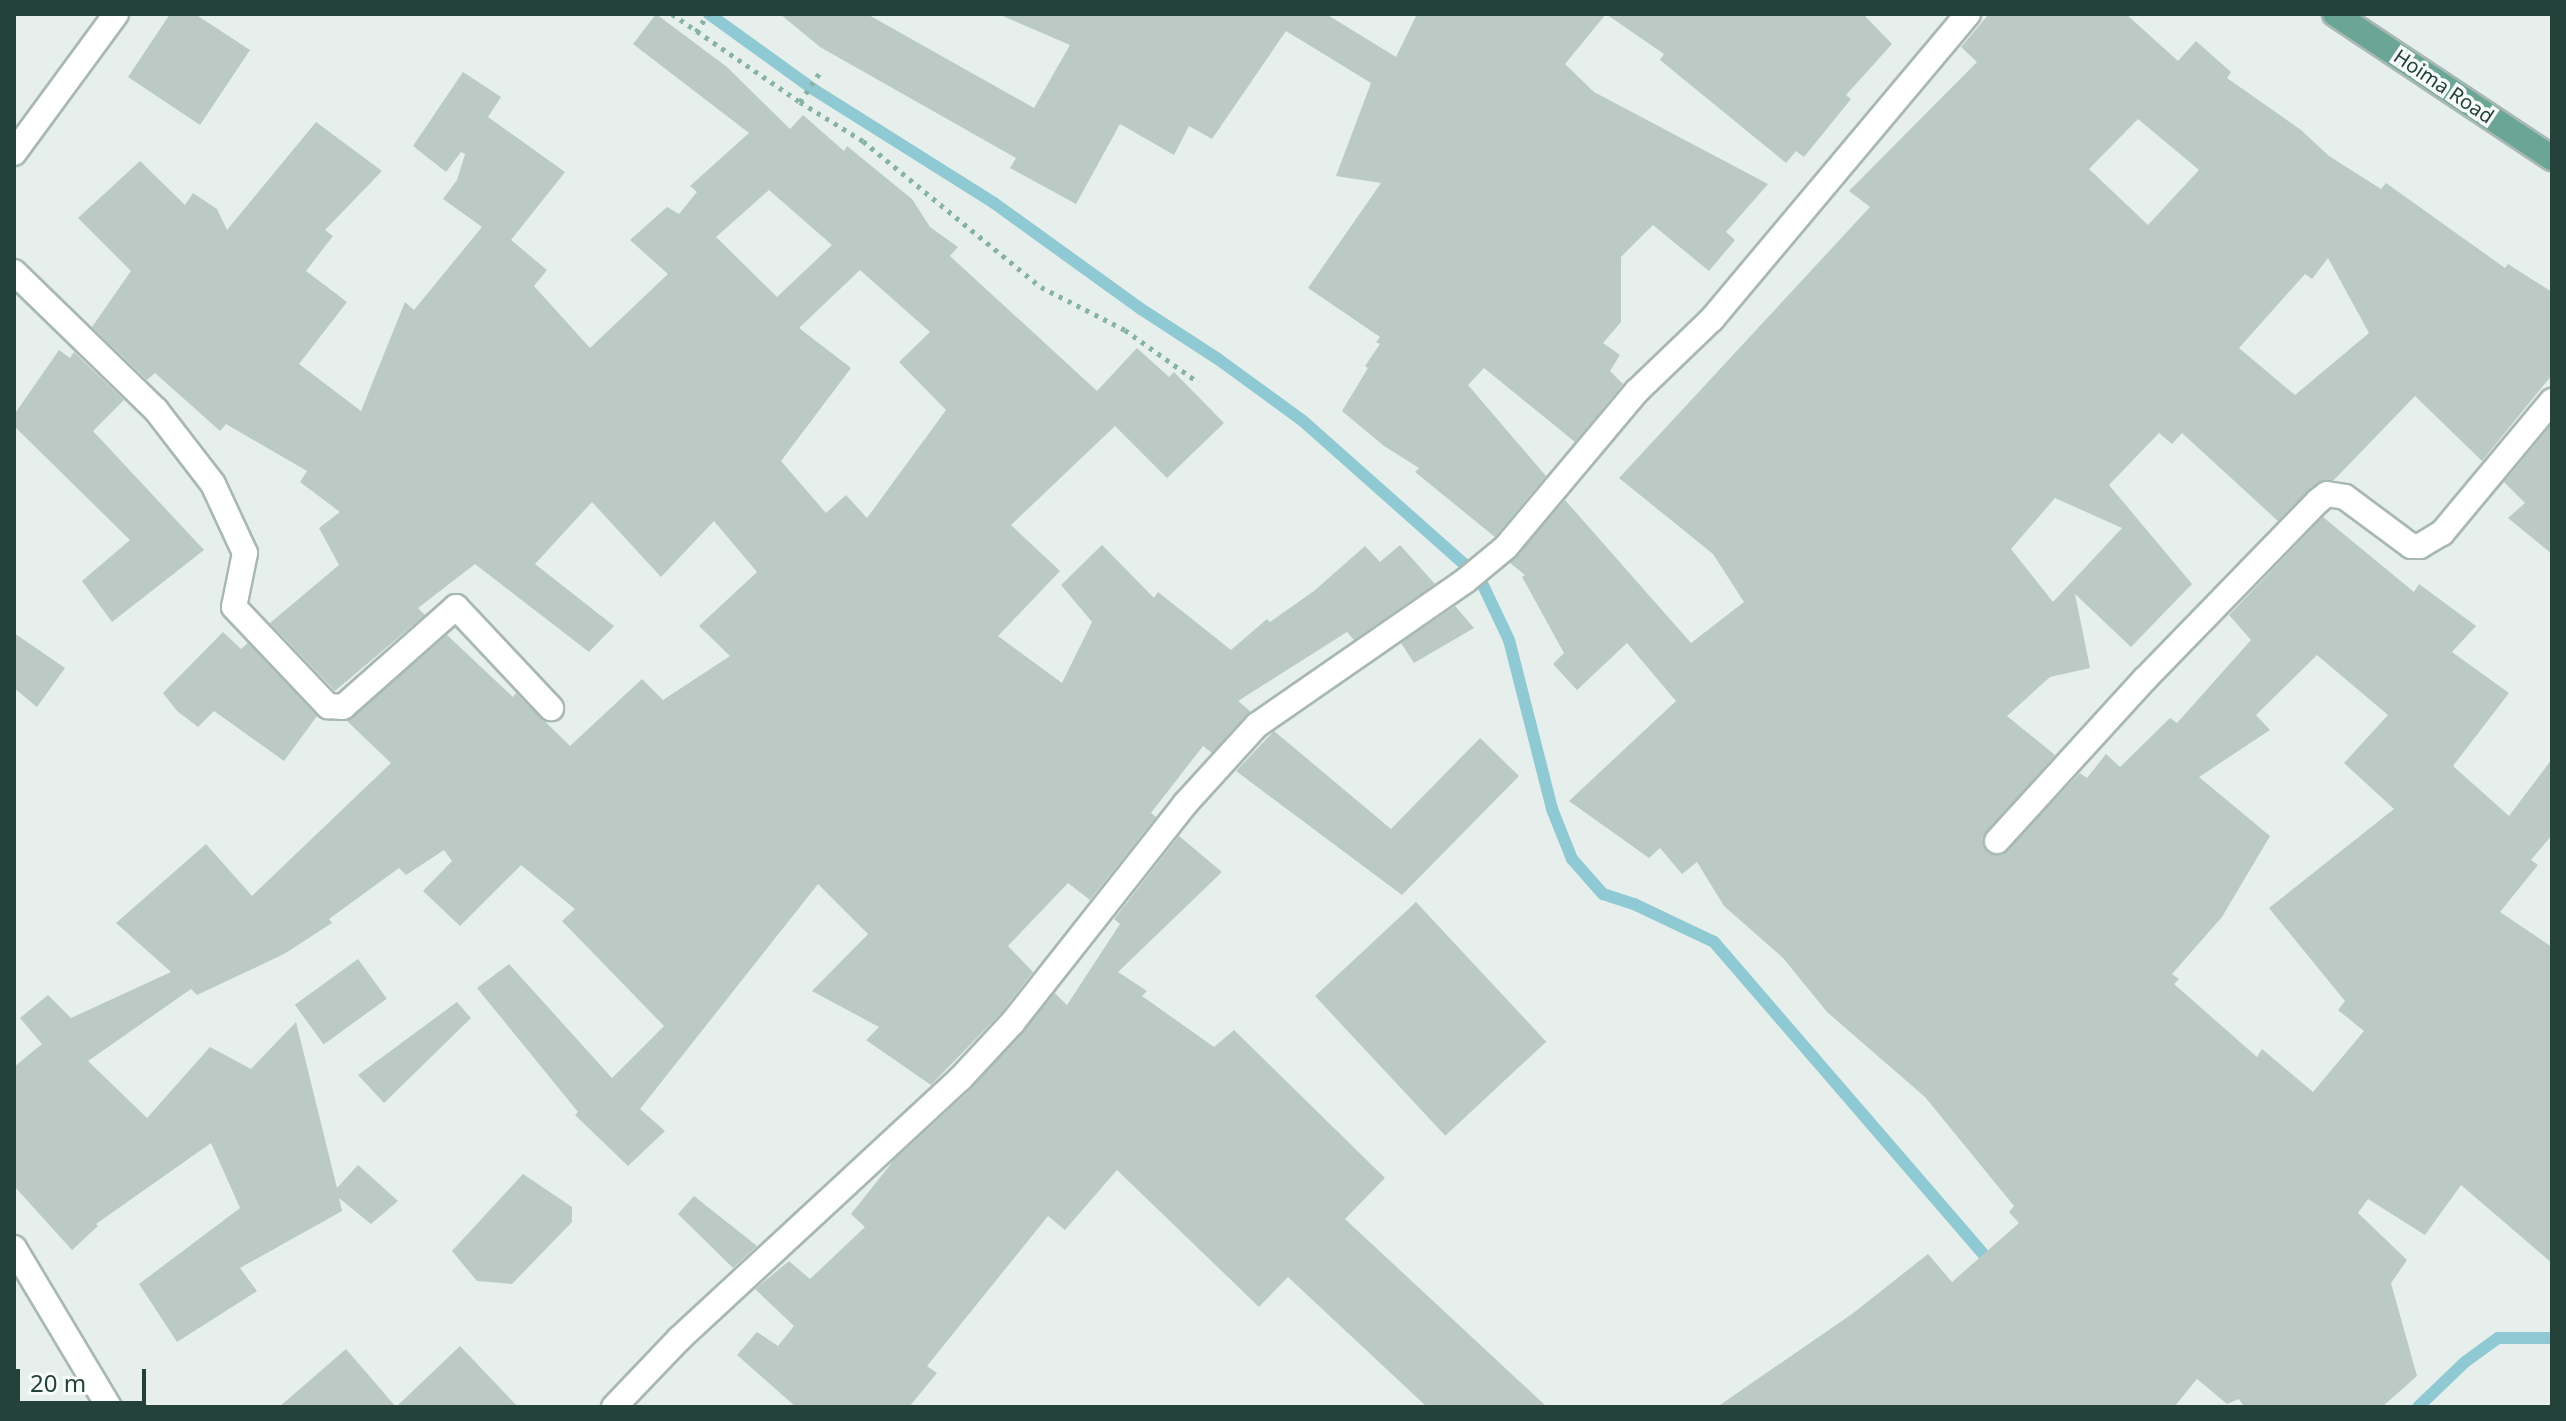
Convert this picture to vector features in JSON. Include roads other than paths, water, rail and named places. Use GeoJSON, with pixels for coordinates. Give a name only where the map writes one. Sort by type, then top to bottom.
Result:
{"type":"FeatureCollection","features":[{"type":"Feature","properties":{"kind":"main road","name":"Hoima Road"},"geometry":{"type":"LineString","coordinates":[[2335,14],[2552,158]]}},
{"type":"Feature","properties":{"kind":"street"},"geometry":{"type":"LineString","coordinates":[[14,153],[116,14]]}},
{"type":"Feature","properties":{"kind":"street"},"geometry":{"type":"LineString","coordinates":[[614,1407],[679,1339],[961,1078],[1023,1010],[1185,804],[1257,725],[1465,581],[1506,547],[1637,391],[1712,319],[1968,14]]}},
{"type":"Feature","properties":{"kind":"street"},"geometry":{"type":"LineString","coordinates":[[14,272],[156,410],[213,484],[245,553],[234,607],[328,706],[343,707],[456,607],[551,708]]}},
{"type":"Feature","properties":{"kind":"street"},"geometry":{"type":"LineString","coordinates":[[1997,841],[2145,679],[2318,501],[2327,494],[2345,497],[2411,546],[2420,546],[2442,533],[2552,401]]}},
{"type":"Feature","properties":{"kind":"street"},"geometry":{"type":"LineString","coordinates":[[14,1248],[109,1407]]}},
{"type":"Feature","properties":{"kind":"waterway"},"geometry":{"type":"LineString","coordinates":[[709,14],[813,89],[994,203],[1141,309],[1218,359],[1303,421],[1464,564]]}},
{"type":"Feature","properties":{"kind":"waterway"},"geometry":{"type":"LineString","coordinates":[[1481,581],[1509,640],[1552,809],[1572,859],[1603,894],[1634,904],[1714,942],[1993,1265]]}},
{"type":"Feature","properties":{"kind":"waterway"},"geometry":{"type":"LineString","coordinates":[[2418,1407],[2465,1362],[2498,1338],[2552,1338]]}}]}
